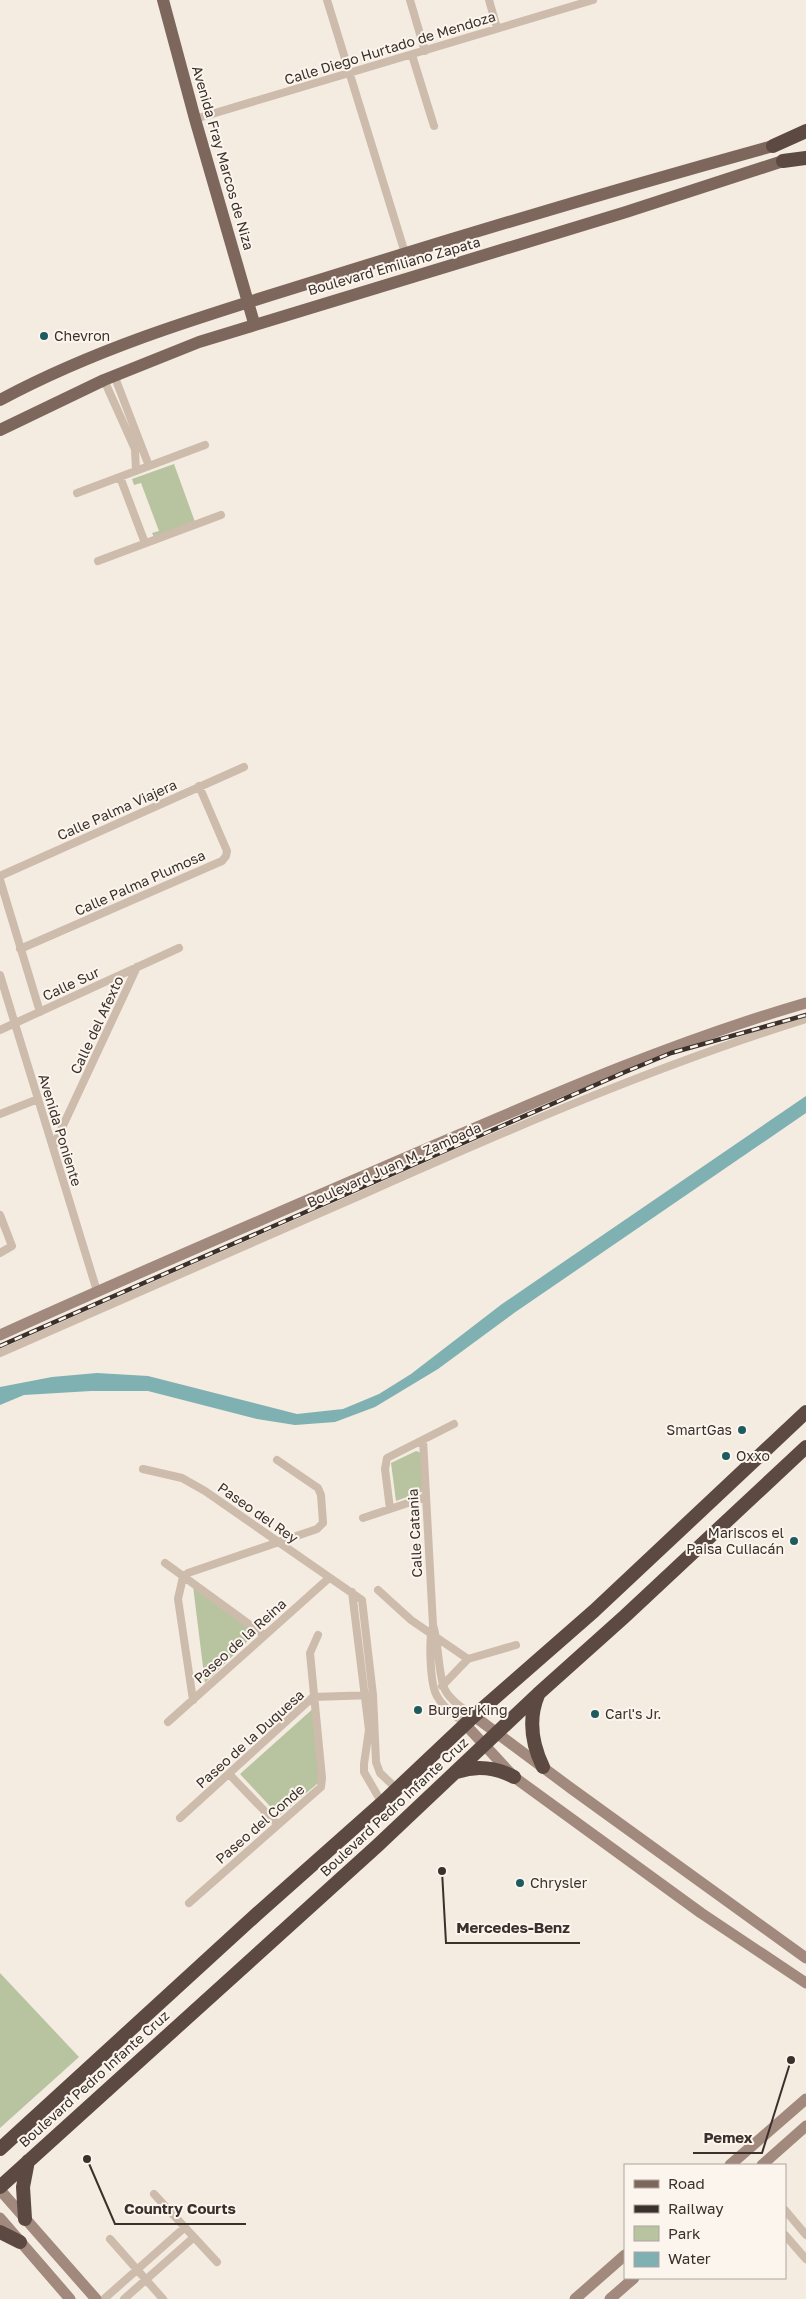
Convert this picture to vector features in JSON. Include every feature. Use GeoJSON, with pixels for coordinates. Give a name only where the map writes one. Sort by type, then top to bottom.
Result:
{"type":"FeatureCollection","features":[{"type":"Feature","properties":{"kind":"highway"},"geometry":{"type":"LineString","coordinates":[[773,146],[806,131]]}},
{"type":"Feature","properties":{"kind":"highway"},"geometry":{"type":"LineString","coordinates":[[783,161],[806,158]]}},
{"type":"Feature","properties":{"kind":"highway","name":"Boulevard Pedro Infante Cruz"},"geometry":{"type":"LineString","coordinates":[[0,2149],[243,1926],[382,1803],[470,1720],[594,1610],[806,1412]]}},
{"type":"Feature","properties":{"kind":"highway","name":"Boulevard Pedro Infante Cruz"},"geometry":{"type":"LineString","coordinates":[[0,2188],[456,1772],[806,1447]]}},
{"type":"Feature","properties":{"kind":"highway"},"geometry":{"type":"LineString","coordinates":[[538,1694],[532,1724],[535,1746],[542,1766]]}},
{"type":"Feature","properties":{"kind":"highway"},"geometry":{"type":"LineString","coordinates":[[456,1772],[475,1767],[486,1767],[514,1777]]}},
{"type":"Feature","properties":{"kind":"highway"},"geometry":{"type":"LineString","coordinates":[[26,2219],[23,2187],[28,2161]]}},
{"type":"Feature","properties":{"kind":"highway"},"geometry":{"type":"LineString","coordinates":[[0,2232],[20,2242]]}},
{"type":"Feature","properties":{"kind":"main road","name":"Avenida Fray Marcos de Niza"},"geometry":{"type":"LineString","coordinates":[[163,0],[195,118],[250,302],[254,323]]}},
{"type":"Feature","properties":{"kind":"main road","name":"Boulevard Emiliano Zapata"},"geometry":{"type":"LineString","coordinates":[[0,400],[83,360],[186,322],[405,253],[773,146]]}},
{"type":"Feature","properties":{"kind":"main road","name":"Boulevard Emiliano Zapata"},"geometry":{"type":"LineString","coordinates":[[0,430],[109,377],[254,323],[626,212],[783,161]]}},
{"type":"Feature","properties":{"kind":"street"},"geometry":{"type":"LineString","coordinates":[[327,0],[405,253]]}},
{"type":"Feature","properties":{"kind":"street"},"geometry":{"type":"LineString","coordinates":[[410,0],[425,51]]}},
{"type":"Feature","properties":{"kind":"street"},"geometry":{"type":"LineString","coordinates":[[489,0],[497,28]]}},
{"type":"Feature","properties":{"kind":"street","name":"Calle Diego Hurtado de Mendoza"},"geometry":{"type":"LineString","coordinates":[[195,118],[412,55],[570,3],[593,0]]}},
{"type":"Feature","properties":{"kind":"street"},"geometry":{"type":"LineString","coordinates":[[412,55],[434,126]]}},
{"type":"Feature","properties":{"kind":"street","name":"Boulevard Emiliano Zapata"},"geometry":{"type":"LineString","coordinates":[[773,146],[806,137]]}},
{"type":"Feature","properties":{"kind":"street","name":"Boulevard Emiliano Zapata"},"geometry":{"type":"LineString","coordinates":[[783,161],[806,154]]}},
{"type":"Feature","properties":{"kind":"street"},"geometry":{"type":"LineString","coordinates":[[109,377],[149,466]]}},
{"type":"Feature","properties":{"kind":"street"},"geometry":{"type":"LineString","coordinates":[[109,377],[135,449],[136,471]]}},
{"type":"Feature","properties":{"kind":"street"},"geometry":{"type":"LineString","coordinates":[[77,494],[205,445]]}},
{"type":"Feature","properties":{"kind":"street"},"geometry":{"type":"LineString","coordinates":[[120,477],[145,543]]}},
{"type":"Feature","properties":{"kind":"street"},"geometry":{"type":"LineString","coordinates":[[98,561],[221,515]]}},
{"type":"Feature","properties":{"kind":"street","name":"Calle Palma Viajera"},"geometry":{"type":"LineString","coordinates":[[0,876],[244,767]]}},
{"type":"Feature","properties":{"kind":"street","name":"Calle Palma Plumosa"},"geometry":{"type":"LineString","coordinates":[[20,949],[222,861],[227,851],[199,786]]}},
{"type":"Feature","properties":{"kind":"street"},"geometry":{"type":"LineString","coordinates":[[0,880],[40,1012]]}},
{"type":"Feature","properties":{"kind":"street","name":"Calle Sur"},"geometry":{"type":"LineString","coordinates":[[0,1030],[179,948]]}},
{"type":"Feature","properties":{"kind":"street","name":"Calle del Afexto"},"geometry":{"type":"LineString","coordinates":[[53,1147],[137,967]]}},
{"type":"Feature","properties":{"kind":"street","name":"Avenida Poniente"},"geometry":{"type":"LineString","coordinates":[[0,976],[97,1292]]}},
{"type":"Feature","properties":{"kind":"street","name":"Boulevard Juan M. Zambada"},"geometry":{"type":"LineString","coordinates":[[0,1335],[595,1076],[686,1042],[806,1003]]}},
{"type":"Feature","properties":{"kind":"street","name":"Boulevard Juan M. Zambada"},"geometry":{"type":"LineString","coordinates":[[0,1353],[582,1100],[684,1059],[806,1019]]}},
{"type":"Feature","properties":{"kind":"street"},"geometry":{"type":"LineString","coordinates":[[0,1114],[38,1098]]}},
{"type":"Feature","properties":{"kind":"street"},"geometry":{"type":"LineString","coordinates":[[0,1215],[12,1244],[10,1249],[0,1254]]}},
{"type":"Feature","properties":{"kind":"street"},"geometry":{"type":"LineString","coordinates":[[390,1509],[385,1461],[389,1456],[454,1424]]}},
{"type":"Feature","properties":{"kind":"street","name":"Calle Catania"},"geometry":{"type":"LineString","coordinates":[[423,1440],[433,1632]]}},
{"type":"Feature","properties":{"kind":"street"},"geometry":{"type":"LineString","coordinates":[[193,1700],[178,1599],[183,1577],[188,1573],[281,1543],[322,1526],[323,1520],[318,1488],[277,1460]]}},
{"type":"Feature","properties":{"kind":"street","name":"Paseo del Rey"},"geometry":{"type":"LineString","coordinates":[[143,1469],[182,1478],[192,1483],[281,1543],[328,1578],[352,1592],[369,1695],[377,1768],[397,1789]]}},
{"type":"Feature","properties":{"kind":"street"},"geometry":{"type":"LineString","coordinates":[[363,1518],[426,1497]]}},
{"type":"Feature","properties":{"kind":"street"},"geometry":{"type":"LineString","coordinates":[[166,1563],[264,1635]]}},
{"type":"Feature","properties":{"kind":"street","name":"Paseo de la Reina"},"geometry":{"type":"LineString","coordinates":[[168,1722],[328,1578]]}},
{"type":"Feature","properties":{"kind":"street"},"geometry":{"type":"LineString","coordinates":[[378,1590],[411,1620],[433,1632],[468,1660]]}},
{"type":"Feature","properties":{"kind":"street"},"geometry":{"type":"LineString","coordinates":[[433,1632],[443,1684],[449,1696],[470,1720],[485,1744],[514,1777],[701,1913],[806,1982]]}},
{"type":"Feature","properties":{"kind":"street"},"geometry":{"type":"LineString","coordinates":[[433,1632],[435,1692],[444,1705],[496,1734],[542,1766],[806,1958]]}},
{"type":"Feature","properties":{"kind":"street","name":"Paseo del Conde"},"geometry":{"type":"LineString","coordinates":[[189,1902],[277,1824],[321,1788],[322,1778],[310,1653],[318,1636]]}},
{"type":"Feature","properties":{"kind":"street"},"geometry":{"type":"LineString","coordinates":[[435,1692],[468,1660],[516,1645]]}},
{"type":"Feature","properties":{"kind":"street","name":"Paseo del Rey"},"geometry":{"type":"LineString","coordinates":[[369,1695],[369,1730],[364,1772],[382,1803]]}},
{"type":"Feature","properties":{"kind":"street","name":"Paseo de la Duquesa"},"geometry":{"type":"LineString","coordinates":[[180,1818],[313,1697],[369,1695]]}},
{"type":"Feature","properties":{"kind":"street"},"geometry":{"type":"LineString","coordinates":[[229,1774],[277,1824]]}},
{"type":"Feature","properties":{"kind":"street"},"geometry":{"type":"LineString","coordinates":[[731,2164],[806,2099]]}},
{"type":"Feature","properties":{"kind":"street"},"geometry":{"type":"LineString","coordinates":[[763,2164],[806,2126]]}},
{"type":"Feature","properties":{"kind":"street"},"geometry":{"type":"LineString","coordinates":[[0,2188],[96,2299]]}},
{"type":"Feature","properties":{"kind":"street"},"geometry":{"type":"LineString","coordinates":[[154,2194],[217,2262]]}},
{"type":"Feature","properties":{"kind":"street"},"geometry":{"type":"LineString","coordinates":[[786,2211],[804,2232],[791,2242]]}},
{"type":"Feature","properties":{"kind":"street"},"geometry":{"type":"LineString","coordinates":[[0,2218],[70,2299]]}},
{"type":"Feature","properties":{"kind":"street"},"geometry":{"type":"LineString","coordinates":[[104,2299],[184,2228]]}},
{"type":"Feature","properties":{"kind":"street"},"geometry":{"type":"LineString","coordinates":[[786,2236],[806,2259]]}},
{"type":"Feature","properties":{"kind":"street"},"geometry":{"type":"LineString","coordinates":[[114,2290],[123,2299],[193,2238]]}},
{"type":"Feature","properties":{"kind":"street"},"geometry":{"type":"LineString","coordinates":[[110,2240],[163,2299]]}},
{"type":"Feature","properties":{"kind":"street"},"geometry":{"type":"LineString","coordinates":[[575,2299],[624,2256]]}},
{"type":"Feature","properties":{"kind":"street"},"geometry":{"type":"LineString","coordinates":[[610,2299],[633,2279]]}},
{"type":"Feature","properties":{"kind":"green space"},"geometry":{"type":"Polygon","coordinates":[[[174,464],[195,522],[154,537],[152,533],[159,531],[141,483],[134,485],[132,479],[174,464]]]}},
{"type":"Feature","properties":{"kind":"green space"},"geometry":{"type":"Polygon","coordinates":[[[416,1451],[422,1453],[426,1490],[396,1501],[391,1463],[416,1451]]]}},
{"type":"Feature","properties":{"kind":"green space"},"geometry":{"type":"Polygon","coordinates":[[[193,1586],[257,1632],[205,1683],[193,1586]]]}},
{"type":"Feature","properties":{"kind":"green space"},"geometry":{"type":"Polygon","coordinates":[[[316,1706],[323,1779],[279,1816],[240,1774],[316,1706]]]}},
{"type":"Feature","properties":{"kind":"green space"},"geometry":{"type":"Polygon","coordinates":[[[0,1973],[79,2057],[0,2128],[0,1973]]]}},
{"type":"Feature","properties":{"kind":"water"},"geometry":{"type":"Polygon","coordinates":[[[806,1096],[806,1113],[514,1313],[438,1369],[375,1407],[335,1422],[295,1425],[257,1419],[148,1391],[91,1391],[24,1395],[0,1405],[0,1387],[52,1377],[97,1373],[148,1376],[297,1414],[343,1409],[379,1394],[411,1374],[502,1304],[806,1096]]]}},
{"type":"Feature","properties":{"kind":"railway"},"geometry":{"type":"LineString","coordinates":[[0,1346],[671,1053],[806,1015]]}},
{"type":"Feature","properties":{"kind":"place","name":"Chevron"},"geometry":{"type":"Point","coordinates":[44,336]}},
{"type":"Feature","properties":{"kind":"place","name":"SmartGas"},"geometry":{"type":"Point","coordinates":[742,1430]}},
{"type":"Feature","properties":{"kind":"place","name":"Oxxo"},"geometry":{"type":"Point","coordinates":[726,1456]}},
{"type":"Feature","properties":{"kind":"place","name":"Mariscos el Paisa Culiacán"},"geometry":{"type":"Point","coordinates":[794,1541]}},
{"type":"Feature","properties":{"kind":"place","name":"Burger King"},"geometry":{"type":"Point","coordinates":[418,1710]}},
{"type":"Feature","properties":{"kind":"place","name":"Carl's Jr."},"geometry":{"type":"Point","coordinates":[595,1714]}},
{"type":"Feature","properties":{"kind":"place","name":"Mercedes-Benz"},"geometry":{"type":"Point","coordinates":[442,1871]}},
{"type":"Feature","properties":{"kind":"place","name":"Chrysler"},"geometry":{"type":"Point","coordinates":[520,1883]}},
{"type":"Feature","properties":{"kind":"place","name":"Pemex"},"geometry":{"type":"Point","coordinates":[791,2060]}},
{"type":"Feature","properties":{"kind":"place","name":"Country Courts"},"geometry":{"type":"Point","coordinates":[87,2159]}}]}
